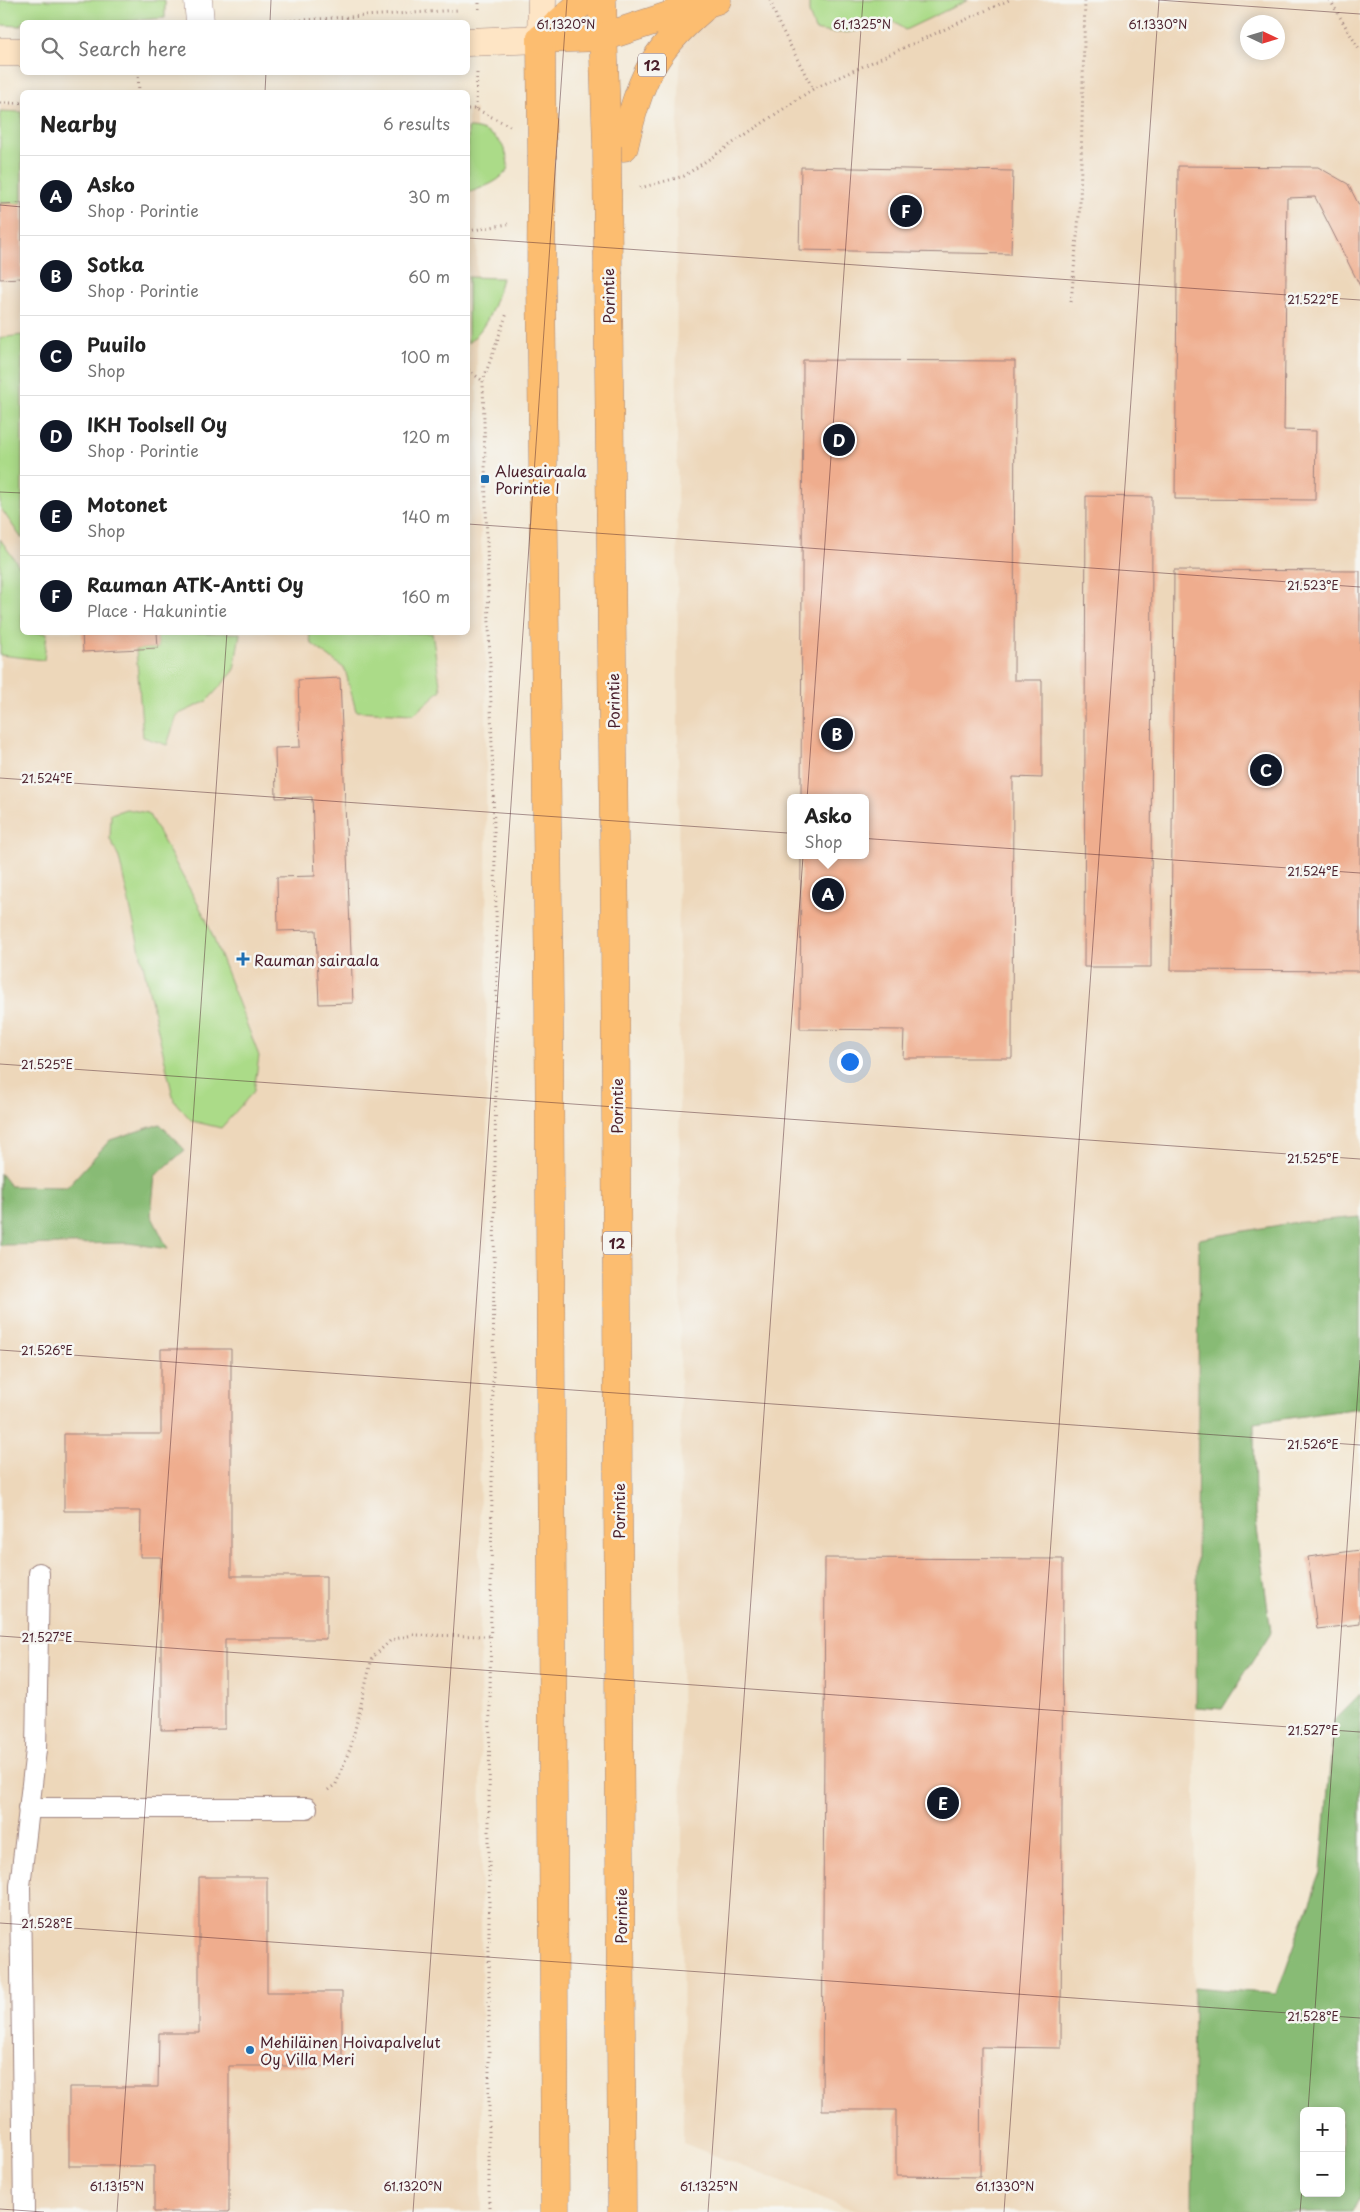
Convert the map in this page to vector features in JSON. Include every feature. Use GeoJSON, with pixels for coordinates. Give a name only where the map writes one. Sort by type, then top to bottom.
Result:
{"type":"FeatureCollection","features":[{"type":"Feature","properties":{"kind":"highway"},"geometry":{"type":"LineString","coordinates":[[555,2212],[549,999],[541,280],[541,39],[585,0]]}},
{"type":"Feature","properties":{"kind":"highway","name":"Porintie"},"geometry":{"type":"LineString","coordinates":[[602,0],[604,37],[616,146],[608,274],[615,932],[622,2212]]}},
{"type":"Feature","properties":{"kind":"highway","name":"12"},"geometry":{"type":"LineString","coordinates":[[541,39],[604,37],[714,1]]}},
{"type":"Feature","properties":{"kind":"highway","name":"12"},"geometry":{"type":"LineString","coordinates":[[616,146],[632,113],[645,77],[663,48],[676,32],[714,1]]}},
{"type":"Feature","properties":{"kind":"main road"},"geometry":{"type":"LineString","coordinates":[[470,42],[541,39],[542,0]]}},
{"type":"Feature","properties":{"kind":"main road"},"geometry":{"type":"LineString","coordinates":[[0,52],[20,52]]}},
{"type":"Feature","properties":{"kind":"street"},"geometry":{"type":"LineString","coordinates":[[198,0],[200,20]]}},
{"type":"Feature","properties":{"kind":"lane"},"geometry":{"type":"LineString","coordinates":[[24,2212],[20,1886],[36,1750],[39,1573]]}},
{"type":"Feature","properties":{"kind":"lane"},"geometry":{"type":"LineString","coordinates":[[28,1808],[307,1808]]}},
{"type":"Feature","properties":{"kind":"path"},"geometry":{"type":"LineString","coordinates":[[770,0],[778,22],[813,89]]}},
{"type":"Feature","properties":{"kind":"path"},"geometry":{"type":"LineString","coordinates":[[638,188],[684,176],[813,89],[1009,0]]}},
{"type":"Feature","properties":{"kind":"path"},"geometry":{"type":"LineString","coordinates":[[1071,302],[1080,204],[1085,0]]}},
{"type":"Feature","properties":{"kind":"path"},"geometry":{"type":"LineString","coordinates":[[1330,0],[1360,51]]}},
{"type":"Feature","properties":{"kind":"path"},"geometry":{"type":"LineString","coordinates":[[469,9],[479,8]]}},
{"type":"Feature","properties":{"kind":"path"},"geometry":{"type":"LineString","coordinates":[[303,20],[460,10]]}},
{"type":"Feature","properties":{"kind":"path"},"geometry":{"type":"LineString","coordinates":[[138,75],[138,90]]}},
{"type":"Feature","properties":{"kind":"path"},"geometry":{"type":"LineString","coordinates":[[0,103],[20,103]]}},
{"type":"Feature","properties":{"kind":"path"},"geometry":{"type":"LineString","coordinates":[[470,109],[476,109],[510,126],[511,135]]}},
{"type":"Feature","properties":{"kind":"path"},"geometry":{"type":"LineString","coordinates":[[470,231],[517,221]]}},
{"type":"Feature","properties":{"kind":"path"},"geometry":{"type":"LineString","coordinates":[[488,2212],[490,1636],[496,951],[483,381],[509,307]]}},
{"type":"Feature","properties":{"kind":"path"},"geometry":{"type":"LineString","coordinates":[[470,371],[483,381]]}},
{"type":"Feature","properties":{"kind":"path"},"geometry":{"type":"LineString","coordinates":[[307,1808],[336,1784],[351,1746],[372,1658],[391,1640],[412,1636],[490,1636]]}},
{"type":"Feature","properties":{"kind":"shaded area"},"geometry":{"type":"Polygon","coordinates":[[[683,0],[1360,0],[1360,1217],[1291,1223],[1199,1239],[1192,2212],[858,2212],[683,2143],[676,164],[683,0]]]}},
{"type":"Feature","properties":{"kind":"shaded area"},"geometry":{"type":"Polygon","coordinates":[[[0,104],[20,104],[20,635],[470,635],[470,109],[476,109],[477,425],[486,667],[487,1251],[479,1252],[482,2212],[0,2212],[0,104]]]}},
{"type":"Feature","properties":{"kind":"green space"},"geometry":{"type":"Polygon","coordinates":[[[0,0],[165,0],[165,18],[140,20],[20,20],[20,26],[0,25],[0,0]]]}},
{"type":"Feature","properties":{"kind":"green space"},"geometry":{"type":"Polygon","coordinates":[[[809,0],[968,0],[905,30],[894,22],[855,31],[836,33],[815,30],[809,13],[809,0]]]}},
{"type":"Feature","properties":{"kind":"green space"},"geometry":{"type":"Polygon","coordinates":[[[0,111],[20,112],[20,203],[0,204],[0,111]]]}},
{"type":"Feature","properties":{"kind":"green space"},"geometry":{"type":"Polygon","coordinates":[[[470,128],[487,132],[498,140],[505,151],[508,166],[505,173],[488,185],[470,192],[470,128]]]}},
{"type":"Feature","properties":{"kind":"green space"},"geometry":{"type":"Polygon","coordinates":[[[470,277],[502,278],[490,314],[470,341],[470,277]]]}},
{"type":"Feature","properties":{"kind":"green space"},"geometry":{"type":"Polygon","coordinates":[[[20,335],[20,536],[0,507],[0,338],[20,335]]]}},
{"type":"Feature","properties":{"kind":"green space"},"geometry":{"type":"Polygon","coordinates":[[[0,539],[20,567],[20,635],[47,635],[44,660],[0,655],[0,539]]]}},
{"type":"Feature","properties":{"kind":"green space"},"geometry":{"type":"Polygon","coordinates":[[[157,635],[240,635],[234,671],[207,701],[177,715],[167,745],[143,737],[136,649],[158,648],[157,635]]]}},
{"type":"Feature","properties":{"kind":"green space"},"geometry":{"type":"Polygon","coordinates":[[[309,635],[432,635],[441,690],[414,714],[356,711],[345,669],[311,643],[309,635]]]}},
{"type":"Feature","properties":{"kind":"green space"},"geometry":{"type":"Polygon","coordinates":[[[126,809],[148,813],[206,919],[259,1056],[254,1091],[221,1128],[192,1121],[174,1101],[119,858],[110,839],[111,814],[126,809]]]}},
{"type":"Feature","properties":{"kind":"green space"},"geometry":{"type":"Polygon","coordinates":[[[160,1124],[185,1150],[155,1176],[151,1215],[168,1249],[129,1243],[0,1245],[0,1173],[10,1186],[67,1187],[110,1140],[160,1124]]]}},
{"type":"Feature","properties":{"kind":"green space"},"geometry":{"type":"Polygon","coordinates":[[[1360,1217],[1360,1408],[1254,1423],[1255,1514],[1271,1632],[1222,1709],[1196,1707],[1199,1239],[1291,1223],[1360,1217]]]}},
{"type":"Feature","properties":{"kind":"green space"},"geometry":{"type":"Polygon","coordinates":[[[1360,1694],[1360,2196],[1352,2212],[1192,2212],[1194,1987],[1277,1994],[1321,1871],[1334,1720],[1360,1694]]]}},
{"type":"Feature","properties":{"kind":"building"},"geometry":{"type":"Polygon","coordinates":[[[1178,166],[1318,167],[1348,184],[1360,207],[1360,286],[1315,197],[1287,198],[1284,430],[1316,431],[1315,500],[1175,499],[1178,166]]]}},
{"type":"Feature","properties":{"kind":"building"},"geometry":{"type":"Polygon","coordinates":[[[801,167],[1013,171],[1011,254],[799,250],[801,167]]]}},
{"type":"Feature","properties":{"kind":"building"},"geometry":{"type":"Polygon","coordinates":[[[20,203],[20,278],[0,279],[0,204],[20,203]]]}},
{"type":"Feature","properties":{"kind":"building"},"geometry":{"type":"Polygon","coordinates":[[[803,360],[1015,361],[1014,680],[1042,680],[1042,778],[1013,777],[1012,1058],[903,1058],[904,1030],[800,1029],[801,859],[869,859],[869,794],[801,794],[803,360]]]}},
{"type":"Feature","properties":{"kind":"building"},"geometry":{"type":"Polygon","coordinates":[[[1086,496],[1152,497],[1151,967],[1084,967],[1086,496]]]}},
{"type":"Feature","properties":{"kind":"building"},"geometry":{"type":"Polygon","coordinates":[[[1174,570],[1360,571],[1360,971],[1171,970],[1174,570]]]}},
{"type":"Feature","properties":{"kind":"building"},"geometry":{"type":"Polygon","coordinates":[[[82,635],[157,635],[158,648],[83,652],[82,635]]]}},
{"type":"Feature","properties":{"kind":"building"},"geometry":{"type":"Polygon","coordinates":[[[340,678],[353,1003],[319,1004],[316,930],[278,931],[277,877],[315,876],[312,797],[276,798],[275,748],[300,747],[298,680],[340,678]]]}},
{"type":"Feature","properties":{"kind":"building"},"geometry":{"type":"Polygon","coordinates":[[[161,1349],[231,1349],[231,1576],[326,1576],[326,1639],[225,1639],[225,1729],[161,1730],[161,1557],[140,1557],[141,1511],[64,1511],[64,1434],[161,1434],[161,1349]]]}},
{"type":"Feature","properties":{"kind":"building"},"geometry":{"type":"Polygon","coordinates":[[[1360,1550],[1360,1624],[1317,1629],[1308,1557],[1360,1550]]]}},
{"type":"Feature","properties":{"kind":"building"},"geometry":{"type":"Polygon","coordinates":[[[825,1558],[1063,1559],[1061,2048],[981,2047],[980,2177],[896,2176],[896,2110],[822,2110],[825,1558]]]}},
{"type":"Feature","properties":{"kind":"building","name":"Mehiläinen Hoivapalvelut Oy Villa Meri"},"geometry":{"type":"Polygon","coordinates":[[[199,1877],[267,1877],[267,1992],[342,1992],[342,2066],[229,2066],[229,2212],[154,2212],[154,2166],[69,2166],[69,2087],[158,2087],[159,2033],[199,2033],[199,1877]]]}},
{"type":"Feature","properties":{"kind":"place","name":"Rauman ATK-Antti Oy"},"geometry":{"type":"Point","coordinates":[906,211]}},
{"type":"Feature","properties":{"kind":"place","name":"IKH Toolsell Oy"},"geometry":{"type":"Point","coordinates":[839,440]}},
{"type":"Feature","properties":{"kind":"place","name":"Aluesairaala Porintie I"},"geometry":{"type":"Point","coordinates":[485,479]}},
{"type":"Feature","properties":{"kind":"place","name":"Sotka"},"geometry":{"type":"Point","coordinates":[837,734]}},
{"type":"Feature","properties":{"kind":"place","name":"Puuilo"},"geometry":{"type":"Point","coordinates":[1266,770]}},
{"type":"Feature","properties":{"kind":"place","name":"Asko"},"geometry":{"type":"Point","coordinates":[828,894]}},
{"type":"Feature","properties":{"kind":"place","name":"Rauman sairaala"},"geometry":{"type":"Point","coordinates":[243,959]}},
{"type":"Feature","properties":{"kind":"place","name":"Motonet"},"geometry":{"type":"Point","coordinates":[943,1803]}},
{"type":"Feature","properties":{"kind":"place","name":"Mehiläinen Hoivapalvelut Oy Villa Meri"},"geometry":{"type":"Point","coordinates":[250,2050]}}]}
